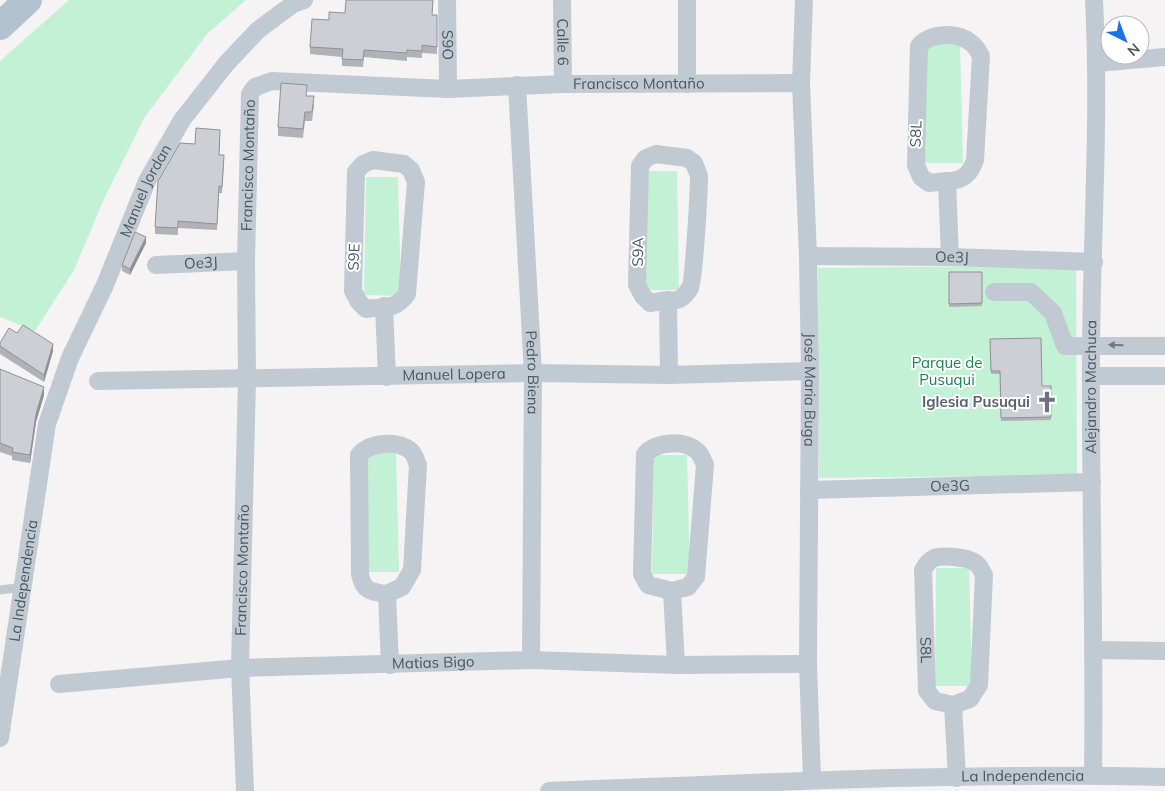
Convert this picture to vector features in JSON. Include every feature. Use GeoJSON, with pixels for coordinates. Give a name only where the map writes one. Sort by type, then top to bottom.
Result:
{"type":"FeatureCollection","features":[{"type":"Feature","properties":{"kind":"main road"},"geometry":{"type":"LineString","coordinates":[[0,26],[28,0]]}},
{"type":"Feature","properties":{"kind":"street","name":"Manuel Jordan"},"geometry":{"type":"LineString","coordinates":[[47,424],[70,358],[104,285],[147,181],[182,120],[226,64],[258,30],[293,4],[304,0]]}},
{"type":"Feature","properties":{"kind":"street","name":"S9O"},"geometry":{"type":"LineString","coordinates":[[447,0],[448,89]]}},
{"type":"Feature","properties":{"kind":"street","name":"Calle 6"},"geometry":{"type":"LineString","coordinates":[[562,0],[563,84]]}},
{"type":"Feature","properties":{"kind":"street"},"geometry":{"type":"LineString","coordinates":[[687,0],[688,84]]}},
{"type":"Feature","properties":{"kind":"street","name":"José Maria Buga"},"geometry":{"type":"LineString","coordinates":[[804,0],[801,84],[808,256],[810,371],[808,664],[812,780]]}},
{"type":"Feature","properties":{"kind":"street","name":"Alejandro Machuca"},"geometry":{"type":"LineString","coordinates":[[1093,775],[1095,650],[1091,345],[1097,63],[1094,0]]}},
{"type":"Feature","properties":{"kind":"street","name":"S8L"},"geometry":{"type":"LineString","coordinates":[[935,35],[966,39],[973,44],[981,56],[973,168],[965,178],[958,181],[947,181],[929,183],[921,176],[916,165],[919,46],[925,39],[935,35]]}},
{"type":"Feature","properties":{"kind":"street"},"geometry":{"type":"LineString","coordinates":[[1097,63],[1165,57]]}},
{"type":"Feature","properties":{"kind":"street","name":"Francisco Montaño"},"geometry":{"type":"LineString","coordinates":[[245,791],[240,668],[247,380],[246,261],[249,104],[250,94],[255,87],[272,82],[448,89],[563,84],[801,84]]}},
{"type":"Feature","properties":{"kind":"street","name":"Pedro Biena"},"geometry":{"type":"LineString","coordinates":[[517,85],[533,373],[531,660]]}},
{"type":"Feature","properties":{"kind":"street","name":"S9A"},"geometry":{"type":"LineString","coordinates":[[656,154],[687,158],[694,163],[699,176],[693,281],[691,288],[683,298],[675,301],[668,300],[650,302],[643,296],[637,285],[640,166],[646,158],[656,154]]}},
{"type":"Feature","properties":{"kind":"street","name":"S9E"},"geometry":{"type":"LineString","coordinates":[[373,160],[404,164],[410,170],[416,182],[409,287],[399,304],[392,308],[384,306],[366,309],[359,302],[353,291],[356,172],[363,164],[373,160]]}},
{"type":"Feature","properties":{"kind":"street"},"geometry":{"type":"LineString","coordinates":[[947,181],[950,257]]}},
{"type":"Feature","properties":{"kind":"street","name":"Oe3J"},"geometry":{"type":"LineString","coordinates":[[808,256],[950,257],[1094,262]]}},
{"type":"Feature","properties":{"kind":"street","name":"Oe3J"},"geometry":{"type":"LineString","coordinates":[[156,265],[246,261]]}},
{"type":"Feature","properties":{"kind":"street"},"geometry":{"type":"LineString","coordinates":[[994,292],[1031,292],[1053,312],[1065,346],[1165,346]]}},
{"type":"Feature","properties":{"kind":"street"},"geometry":{"type":"LineString","coordinates":[[668,300],[669,375]]}},
{"type":"Feature","properties":{"kind":"street"},"geometry":{"type":"LineString","coordinates":[[384,306],[387,377]]}},
{"type":"Feature","properties":{"kind":"street","name":"Manuel Lopera"},"geometry":{"type":"LineString","coordinates":[[98,381],[247,380],[533,373],[669,375],[810,371]]}},
{"type":"Feature","properties":{"kind":"street"},"geometry":{"type":"LineString","coordinates":[[1091,376],[1165,376]]}},
{"type":"Feature","properties":{"kind":"street","name":"La Independencia"},"geometry":{"type":"LineString","coordinates":[[0,738],[47,424]]}},
{"type":"Feature","properties":{"kind":"street"},"geometry":{"type":"LineString","coordinates":[[662,443],[692,447],[699,452],[705,465],[698,570],[696,577],[688,587],[672,592],[648,585],[642,574],[645,454],[652,447],[662,443]]}},
{"type":"Feature","properties":{"kind":"street"},"geometry":{"type":"LineString","coordinates":[[376,444],[406,448],[413,453],[418,466],[412,570],[402,587],[387,594],[369,592],[362,585],[359,455],[365,448],[376,444]]}},
{"type":"Feature","properties":{"kind":"street","name":"Oe3G"},"geometry":{"type":"LineString","coordinates":[[809,490],[1092,482]]}},
{"type":"Feature","properties":{"kind":"street","name":"S8L"},"geometry":{"type":"LineString","coordinates":[[935,557],[962,558],[974,562],[980,567],[984,575],[979,685],[970,699],[953,705],[935,701],[927,691],[923,570],[928,562],[935,557]]}},
{"type":"Feature","properties":{"kind":"street"},"geometry":{"type":"LineString","coordinates":[[672,592],[676,665]]}},
{"type":"Feature","properties":{"kind":"street"},"geometry":{"type":"LineString","coordinates":[[387,594],[390,665]]}},
{"type":"Feature","properties":{"kind":"street"},"geometry":{"type":"LineString","coordinates":[[1095,650],[1165,651]]}},
{"type":"Feature","properties":{"kind":"street","name":"Matias Bigo"},"geometry":{"type":"LineString","coordinates":[[59,684],[240,668],[531,660],[676,665],[808,664]]}},
{"type":"Feature","properties":{"kind":"street"},"geometry":{"type":"LineString","coordinates":[[953,705],[957,778]]}},
{"type":"Feature","properties":{"kind":"street","name":"La Independencia"},"geometry":{"type":"LineString","coordinates":[[549,791],[812,780],[1093,775],[1165,777]]}},
{"type":"Feature","properties":{"kind":"lane"},"geometry":{"type":"LineString","coordinates":[[0,590],[24,587]]}},
{"type":"Feature","properties":{"kind":"green space"},"geometry":{"type":"Polygon","coordinates":[[[69,0],[246,0],[207,34],[144,118],[104,199],[74,270],[35,331],[0,317],[0,61],[69,0]]]}},
{"type":"Feature","properties":{"kind":"green space"},"geometry":{"type":"Polygon","coordinates":[[[927,44],[960,44],[963,163],[925,163],[927,44]]]}},
{"type":"Feature","properties":{"kind":"green space"},"geometry":{"type":"Polygon","coordinates":[[[644,171],[677,171],[679,290],[642,290],[644,171]]]}},
{"type":"Feature","properties":{"kind":"green space"},"geometry":{"type":"Polygon","coordinates":[[[366,177],[398,177],[401,296],[364,295],[366,177]]]}},
{"type":"Feature","properties":{"kind":"green space","name":"Parque de Pusuqui"},"geometry":{"type":"Polygon","coordinates":[[[1076,265],[1077,475],[819,478],[818,268],[1076,265]]]}},
{"type":"Feature","properties":{"kind":"green space"},"geometry":{"type":"Polygon","coordinates":[[[363,453],[396,453],[399,572],[362,572],[363,453]]]}},
{"type":"Feature","properties":{"kind":"green space"},"geometry":{"type":"Polygon","coordinates":[[[654,455],[687,455],[690,574],[652,574],[654,455]]]}},
{"type":"Feature","properties":{"kind":"green space"},"geometry":{"type":"Polygon","coordinates":[[[936,568],[969,568],[972,686],[935,686],[936,568]]]}},
{"type":"Feature","properties":{"kind":"building"},"geometry":{"type":"Polygon","coordinates":[[[346,0],[433,0],[432,15],[437,15],[437,47],[422,45],[422,51],[407,50],[407,53],[364,50],[363,60],[342,59],[343,49],[310,47],[312,19],[329,20],[329,12],[345,13],[346,0]]]}},
{"type":"Feature","properties":{"kind":"building"},"geometry":{"type":"Polygon","coordinates":[[[281,83],[307,85],[306,96],[314,96],[312,112],[305,112],[303,129],[278,127],[281,83]]]}},
{"type":"Feature","properties":{"kind":"building"},"geometry":{"type":"Polygon","coordinates":[[[196,128],[220,130],[219,155],[224,155],[222,187],[219,186],[217,224],[178,221],[178,228],[155,227],[158,181],[180,143],[195,144],[196,128]]]}},
{"type":"Feature","properties":{"kind":"building"},"geometry":{"type":"Polygon","coordinates":[[[135,232],[146,237],[130,269],[122,265],[135,232]]]}},
{"type":"Feature","properties":{"kind":"building"},"geometry":{"type":"Polygon","coordinates":[[[949,272],[982,272],[982,303],[949,304],[949,272]]]}},
{"type":"Feature","properties":{"kind":"building"},"geometry":{"type":"Polygon","coordinates":[[[23,325],[53,344],[44,375],[0,346],[9,328],[17,333],[23,325]]]}},
{"type":"Feature","properties":{"kind":"building"},"geometry":{"type":"Polygon","coordinates":[[[1041,338],[1042,386],[1051,386],[1051,417],[1001,418],[1000,371],[991,371],[990,339],[1041,338]]]}},
{"type":"Feature","properties":{"kind":"building"},"geometry":{"type":"Polygon","coordinates":[[[0,369],[44,387],[36,414],[30,455],[12,452],[13,448],[0,443],[0,369]]]}},
{"type":"Feature","properties":{"kind":"place","name":"Iglesia Pusuqui"},"geometry":{"type":"Point","coordinates":[1047,402]}}]}
